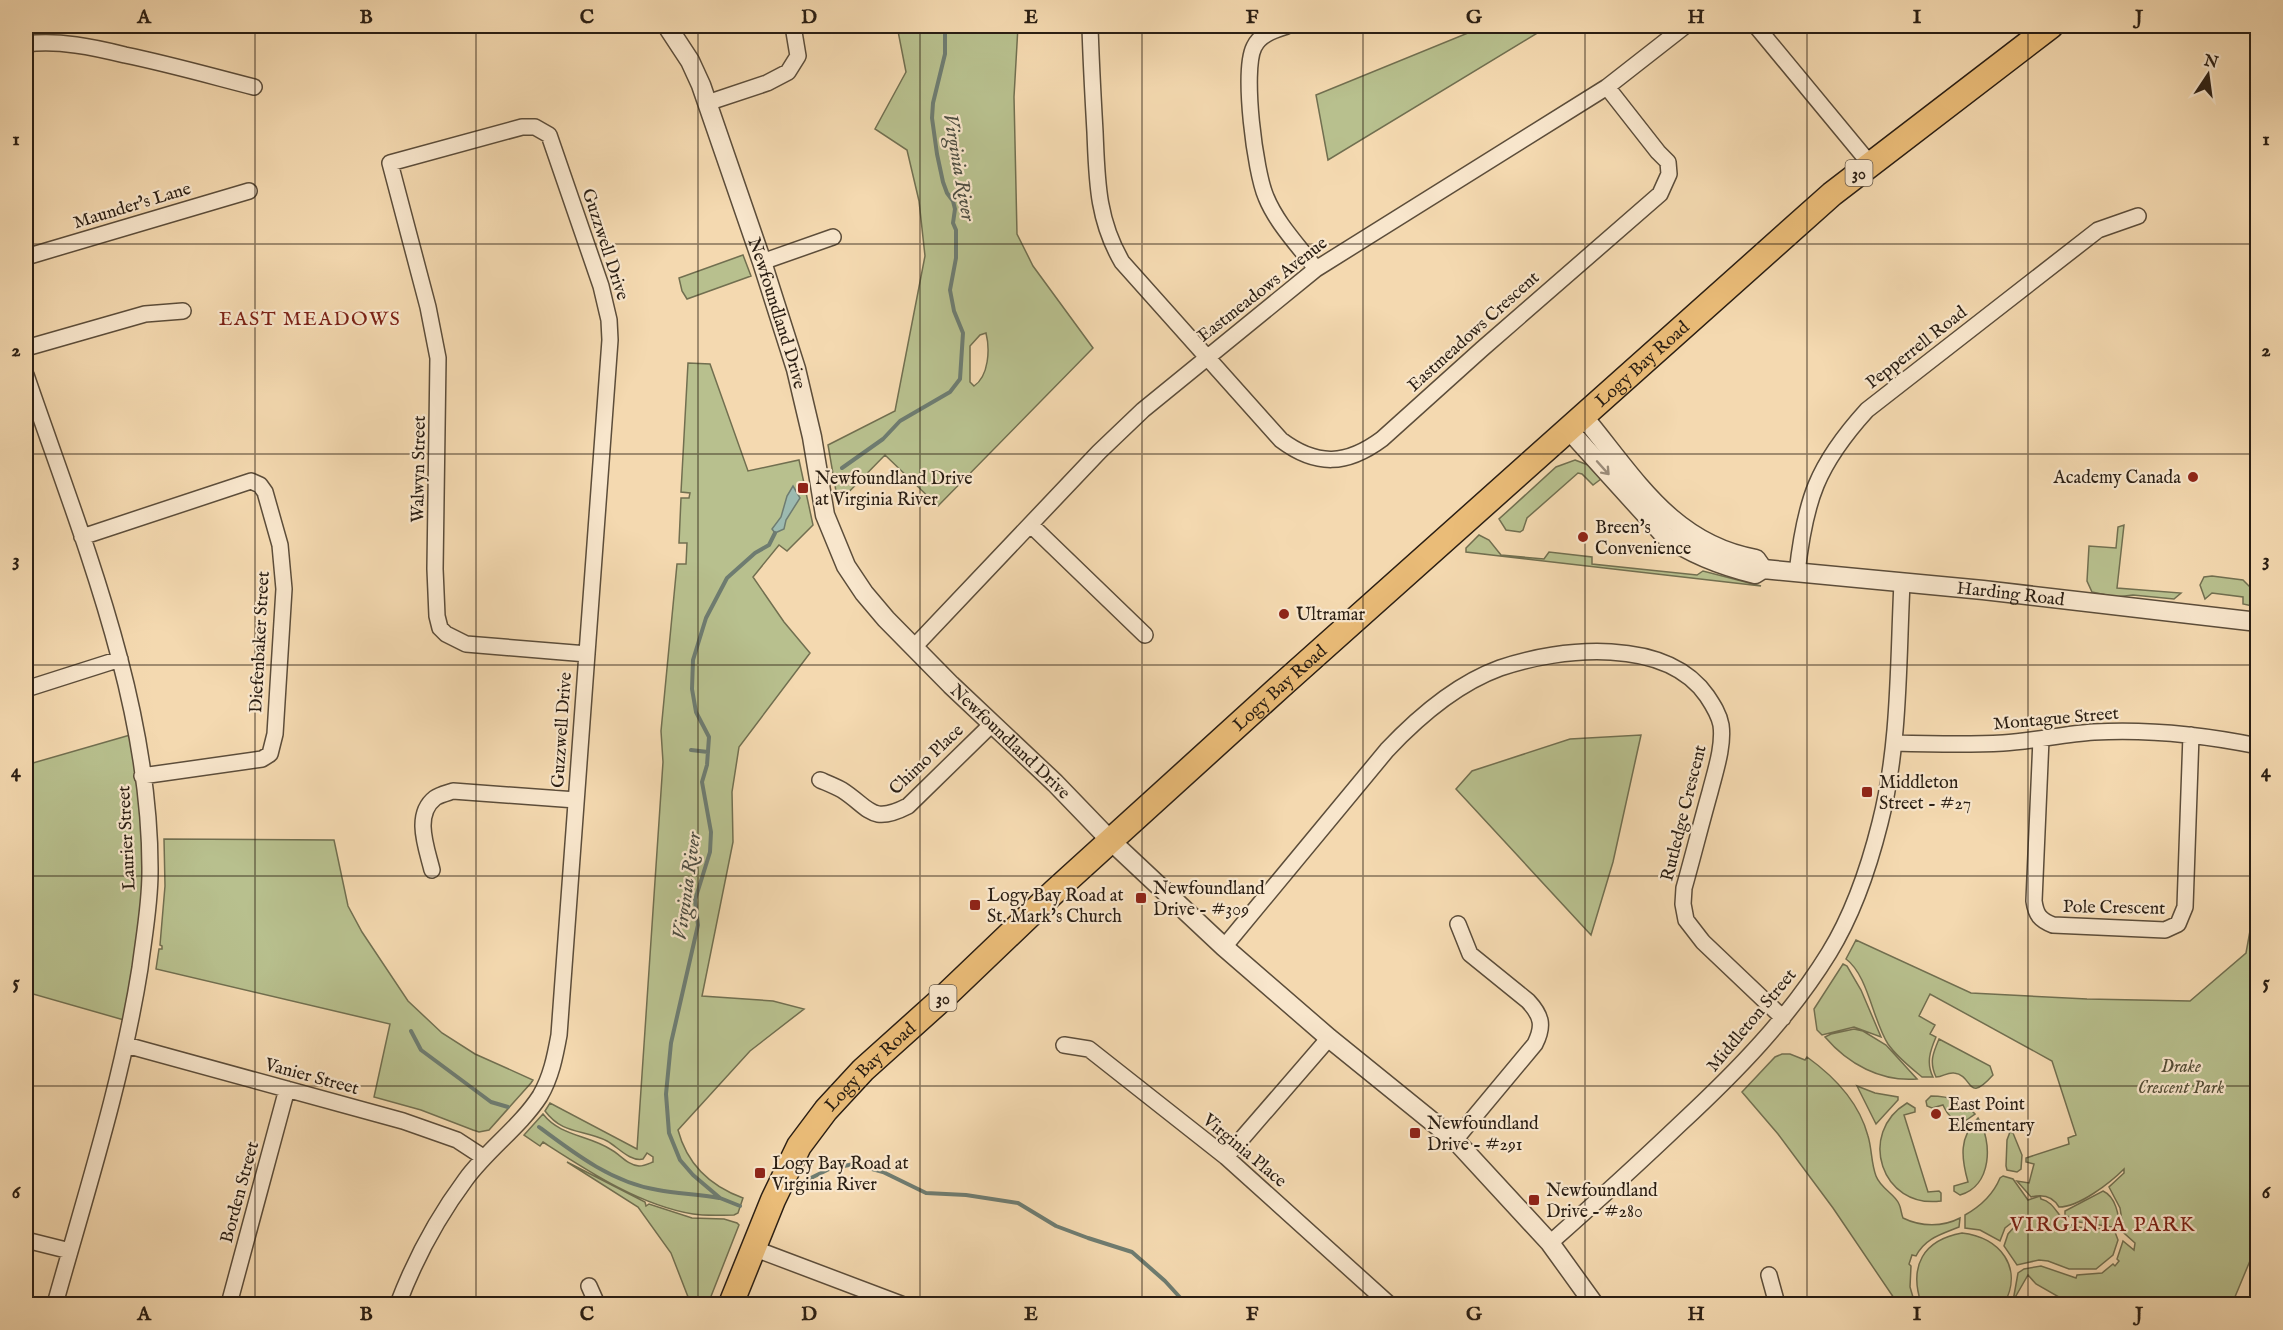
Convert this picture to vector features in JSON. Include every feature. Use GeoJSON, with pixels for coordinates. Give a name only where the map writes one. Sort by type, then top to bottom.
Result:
{"type":"FeatureCollection","features":[{"type":"Feature","properties":{"kind":"main road","name":"Logy Bay Road"},"geometry":{"type":"LineString","coordinates":[[731,1305],[788,1165],[813,1126],[856,1077],[1111,841],[1800,222],[1870,165],[2051,26]]}},
{"type":"Feature","properties":{"kind":"street","name":"Newfoundland Drive"},"geometry":{"type":"LineString","coordinates":[[667,26],[690,61],[707,103],[796,369],[812,437],[825,515],[846,566],[864,593],[886,619],[992,724],[1055,783],[1111,841],[1224,947],[1329,1038],[1455,1140],[1550,1244],[1594,1305]]}},
{"type":"Feature","properties":{"kind":"street"},"geometry":{"type":"LineString","coordinates":[[707,103],[767,82],[788,72],[798,56],[793,26]]}},
{"type":"Feature","properties":{"kind":"street"},"geometry":{"type":"LineString","coordinates":[[1090,26],[1098,195],[1107,232],[1122,262],[1207,357]]}},
{"type":"Feature","properties":{"kind":"street"},"geometry":{"type":"LineString","coordinates":[[1287,26],[1263,36],[1254,46],[1250,58],[1249,76],[1256,157],[1266,198],[1287,232],[1316,268]]}},
{"type":"Feature","properties":{"kind":"street","name":"Eastmeadows Avenue"},"geometry":{"type":"LineString","coordinates":[[915,646],[1099,452],[1143,410],[1316,268],[1607,87],[1685,26]]}},
{"type":"Feature","properties":{"kind":"street"},"geometry":{"type":"LineString","coordinates":[[1756,26],[1870,165]]}},
{"type":"Feature","properties":{"kind":"street"},"geometry":{"type":"LineString","coordinates":[[26,44],[67,44],[102,49],[254,87]]}},
{"type":"Feature","properties":{"kind":"street","name":"Eastmeadows Crescent"},"geometry":{"type":"LineString","coordinates":[[1207,357],[1281,440],[1297,452],[1319,459],[1345,459],[1366,451],[1382,440],[1514,320],[1660,194],[1669,174],[1668,162],[1607,87]]}},
{"type":"Feature","properties":{"kind":"street","name":"Walwyn Street"},"geometry":{"type":"LineString","coordinates":[[535,127],[508,129],[390,163],[428,307],[438,358],[435,569],[437,616],[440,628],[446,634],[466,644],[587,654]]}},
{"type":"Feature","properties":{"kind":"street","name":"Guzzwell Drive"},"geometry":{"type":"LineString","coordinates":[[398,1305],[426,1239],[445,1209],[483,1157],[513,1128],[537,1100],[545,1086],[555,1061],[562,1007],[610,359],[609,320],[601,286],[555,150],[549,135],[535,127]]}},
{"type":"Feature","properties":{"kind":"street","name":"Maunder's Lane"},"geometry":{"type":"LineString","coordinates":[[26,257],[249,190]]}},
{"type":"Feature","properties":{"kind":"street","name":"Pepperrell Road"},"geometry":{"type":"LineString","coordinates":[[1797,573],[1805,518],[1816,482],[1843,436],[1867,410],[2098,230],[2138,216]]}},
{"type":"Feature","properties":{"kind":"street"},"geometry":{"type":"LineString","coordinates":[[762,262],[833,237]]}},
{"type":"Feature","properties":{"kind":"street"},"geometry":{"type":"LineString","coordinates":[[26,348],[145,314],[183,311]]}},
{"type":"Feature","properties":{"kind":"street","name":"Laurier Street"},"geometry":{"type":"LineString","coordinates":[[26,375],[82,537],[120,659],[132,708],[149,839],[149,897],[136,994],[126,1045],[56,1305]]}},
{"type":"Feature","properties":{"kind":"street","name":"Harding Road"},"geometry":{"type":"LineString","coordinates":[[1576,422],[1664,535],[1705,560],[1755,574],[1763,569],[2258,622]]}},
{"type":"Feature","properties":{"kind":"street","name":"Diefenbaker Street"},"geometry":{"type":"LineString","coordinates":[[82,537],[251,482],[260,485],[265,492],[280,545],[284,589],[275,734],[270,754],[262,759],[142,776]]}},
{"type":"Feature","properties":{"kind":"street"},"geometry":{"type":"LineString","coordinates":[[1031,525],[1145,635]]}},
{"type":"Feature","properties":{"kind":"street","name":"Middleton Street"},"geometry":{"type":"LineString","coordinates":[[1550,1244],[1731,1076],[1800,997],[1830,952],[1859,889],[1881,821],[1894,743],[1902,583]]}},
{"type":"Feature","properties":{"kind":"street","name":"Rutledge Crescent"},"geometry":{"type":"LineString","coordinates":[[1224,947],[1387,750],[1410,725],[1435,704],[1466,684],[1509,666],[1566,654],[1601,652],[1630,655],[1661,661],[1682,671],[1700,686],[1715,708],[1721,725],[1721,742],[1684,888],[1683,904],[1686,920],[1703,942],[1783,1018]]}},
{"type":"Feature","properties":{"kind":"street"},"geometry":{"type":"LineString","coordinates":[[26,689],[120,659]]}},
{"type":"Feature","properties":{"kind":"street","name":"Chimo Place"},"geometry":{"type":"LineString","coordinates":[[820,780],[842,789],[862,807],[876,814],[891,815],[908,806],[992,724]]}},
{"type":"Feature","properties":{"kind":"street","name":"Montague Street"},"geometry":{"type":"LineString","coordinates":[[1894,743],[1966,745],[2116,732],[2191,735],[2258,746]]}},
{"type":"Feature","properties":{"kind":"street","name":"Pole Crescent"},"geometry":{"type":"LineString","coordinates":[[2041,739],[2035,912],[2042,921],[2053,925],[2165,930],[2178,924],[2185,907],[2191,735]]}},
{"type":"Feature","properties":{"kind":"street"},"geometry":{"type":"LineString","coordinates":[[432,870],[423,833],[424,813],[435,799],[453,791],[576,800]]}},
{"type":"Feature","properties":{"kind":"street"},"geometry":{"type":"LineString","coordinates":[[1455,1140],[1535,1044],[1542,1027],[1536,1010],[1528,1001],[1470,954],[1458,924]]}},
{"type":"Feature","properties":{"kind":"street"},"geometry":{"type":"LineString","coordinates":[[1226,1157],[1329,1038]]}},
{"type":"Feature","properties":{"kind":"street","name":"Vanier Street"},"geometry":{"type":"LineString","coordinates":[[126,1045],[430,1130],[457,1140],[483,1157]]}},
{"type":"Feature","properties":{"kind":"street","name":"Virginia Place"},"geometry":{"type":"LineString","coordinates":[[1064,1045],[1089,1049],[1226,1157],[1389,1305]]}},
{"type":"Feature","properties":{"kind":"street","name":"Borden Street"},"geometry":{"type":"LineString","coordinates":[[229,1305],[287,1089]]}},
{"type":"Feature","properties":{"kind":"street"},"geometry":{"type":"LineString","coordinates":[[757,1239],[881,1301],[901,1305]]}},
{"type":"Feature","properties":{"kind":"street"},"geometry":{"type":"LineString","coordinates":[[26,1240],[70,1251]]}},
{"type":"Feature","properties":{"kind":"street"},"geometry":{"type":"LineString","coordinates":[[1769,1275],[1777,1305]]}},
{"type":"Feature","properties":{"kind":"street"},"geometry":{"type":"LineString","coordinates":[[589,1286],[597,1305]]}},
{"type":"Feature","properties":{"kind":"green space"},"geometry":{"type":"Polygon","coordinates":[[[897,26],[1018,26],[1014,97],[1017,234],[1033,266],[1093,348],[938,506],[885,455],[838,503],[828,445],[895,411],[925,256],[919,201],[907,150],[875,129],[906,72],[897,26]],[[986,333],[980,335],[970,346],[970,382],[974,386],[983,376],[987,362],[986,333]]]}},
{"type":"Feature","properties":{"kind":"green space"},"geometry":{"type":"Polygon","coordinates":[[[1485,26],[1549,26],[1328,160],[1316,95],[1485,26]]]}},
{"type":"Feature","properties":{"kind":"green space"},"geometry":{"type":"Polygon","coordinates":[[[743,255],[751,276],[687,299],[682,291],[679,278],[743,255]]]}},
{"type":"Feature","properties":{"kind":"green space"},"geometry":{"type":"Polygon","coordinates":[[[688,363],[710,364],[748,471],[799,460],[813,525],[787,551],[779,545],[753,577],[784,622],[810,653],[739,747],[732,792],[733,842],[702,996],[773,1001],[804,1009],[750,1051],[678,1130],[687,1153],[702,1172],[720,1187],[743,1198],[738,1213],[734,1215],[693,1214],[653,1203],[615,1186],[543,1142],[540,1146],[524,1135],[543,1114],[558,1127],[602,1144],[631,1164],[641,1166],[653,1162],[653,1157],[647,1153],[643,1159],[633,1158],[607,1141],[566,1128],[552,1119],[545,1111],[550,1103],[637,1149],[663,762],[661,731],[677,564],[686,564],[687,543],[679,543],[681,498],[689,498],[690,493],[681,492],[688,363]]]}},
{"type":"Feature","properties":{"kind":"green space"},"geometry":{"type":"Polygon","coordinates":[[[1575,460],[1588,465],[1601,479],[1593,485],[1578,473],[1527,518],[1523,530],[1520,532],[1506,530],[1499,519],[1556,467],[1575,460]]]}},
{"type":"Feature","properties":{"kind":"green space"},"geometry":{"type":"Polygon","coordinates":[[[2124,525],[2117,588],[2181,593],[2174,599],[2133,595],[2116,597],[2092,592],[2087,581],[2089,546],[2116,548],[2118,527],[2124,525]]]}},
{"type":"Feature","properties":{"kind":"green space"},"geometry":{"type":"Polygon","coordinates":[[[1479,535],[1489,540],[1501,555],[1544,559],[1549,552],[1592,557],[1592,564],[1697,575],[1703,571],[1761,586],[1466,552],[1466,548],[1479,535]]]}},
{"type":"Feature","properties":{"kind":"green space"},"geometry":{"type":"Polygon","coordinates":[[[2204,577],[2243,580],[2250,587],[2251,593],[2257,594],[2257,607],[2243,604],[2243,597],[2212,593],[2205,599],[2200,585],[2204,577]]]}},
{"type":"Feature","properties":{"kind":"green space"},"geometry":{"type":"Polygon","coordinates":[[[137,733],[149,839],[131,1022],[26,992],[26,765],[137,733]]]}},
{"type":"Feature","properties":{"kind":"green space"},"geometry":{"type":"Polygon","coordinates":[[[1641,735],[1613,862],[1591,935],[1456,789],[1472,771],[1570,739],[1641,735]]]}},
{"type":"Feature","properties":{"kind":"green space"},"geometry":{"type":"Polygon","coordinates":[[[164,839],[334,840],[348,906],[362,932],[408,1001],[442,1033],[475,1054],[533,1080],[489,1130],[479,1132],[421,1110],[374,1097],[390,1024],[156,969],[159,949],[162,949],[160,945],[165,886],[164,839]]]}},
{"type":"Feature","properties":{"kind":"green space","name":"Drake Crescent Park"},"geometry":{"type":"Polygon","coordinates":[[[2257,892],[2257,1244],[2232,1304],[2071,1304],[2036,1284],[2028,1275],[2013,1301],[2018,1273],[2024,1269],[2041,1266],[2076,1278],[2077,1275],[2102,1273],[2113,1264],[2115,1266],[2119,1261],[2117,1259],[2123,1241],[2134,1250],[2135,1243],[2124,1233],[2120,1208],[2109,1187],[2124,1173],[2124,1169],[2085,1199],[2067,1206],[2059,1207],[2047,1196],[2031,1197],[2017,1181],[2029,1183],[2034,1164],[2026,1162],[2026,1158],[2069,1144],[2068,1138],[2076,1135],[2052,1061],[1930,994],[1919,1016],[1935,1025],[1930,1034],[1936,1037],[1930,1057],[1933,1077],[1922,1077],[1888,1044],[1860,976],[1846,959],[1856,940],[1971,993],[2190,1001],[2246,953],[2257,892]]]}},
{"type":"Feature","properties":{"kind":"green space"},"geometry":{"type":"Polygon","coordinates":[[[1843,964],[1847,966],[1861,990],[1881,1037],[1854,1027],[1822,1035],[1817,1030],[1814,1009],[1843,964]]]}},
{"type":"Feature","properties":{"kind":"green space"},"geometry":{"type":"Polygon","coordinates":[[[1854,1029],[1863,1031],[1886,1045],[1917,1079],[1891,1078],[1866,1069],[1844,1055],[1825,1037],[1854,1029]]]}},
{"type":"Feature","properties":{"kind":"green space"},"geometry":{"type":"Polygon","coordinates":[[[1939,1039],[1990,1066],[1993,1075],[1978,1088],[1974,1088],[1965,1078],[1954,1073],[1936,1077],[1933,1058],[1939,1039]]]}},
{"type":"Feature","properties":{"kind":"green space"},"geometry":{"type":"Polygon","coordinates":[[[1790,1054],[1805,1060],[1807,1057],[1845,1091],[1864,1124],[1876,1176],[1897,1200],[1903,1218],[1932,1225],[1960,1218],[1959,1227],[1934,1237],[1916,1256],[1912,1255],[1909,1264],[1911,1266],[1910,1287],[1915,1304],[1898,1304],[1833,1208],[1778,1134],[1742,1092],[1775,1057],[1790,1054]]]}},
{"type":"Feature","properties":{"kind":"green space"},"geometry":{"type":"Polygon","coordinates":[[[1857,1086],[1875,1093],[1898,1097],[1898,1100],[1876,1124],[1857,1086]]]}},
{"type":"Feature","properties":{"kind":"green space"},"geometry":{"type":"Polygon","coordinates":[[[1931,1096],[1955,1100],[1975,1114],[1965,1121],[1957,1120],[1949,1115],[1943,1105],[1932,1108],[1927,1106],[1926,1101],[1931,1096]]]}},
{"type":"Feature","properties":{"kind":"green space"},"geometry":{"type":"Polygon","coordinates":[[[1907,1103],[1915,1108],[1915,1112],[1904,1115],[1928,1192],[1939,1191],[1941,1201],[1920,1200],[1903,1193],[1891,1181],[1883,1166],[1880,1149],[1883,1132],[1892,1116],[1907,1103]]]}},
{"type":"Feature","properties":{"kind":"green space"},"geometry":{"type":"Polygon","coordinates":[[[1978,1118],[1986,1139],[1987,1162],[1978,1183],[1971,1190],[1960,1195],[1954,1191],[1954,1186],[1968,1182],[1963,1148],[1967,1132],[1978,1118]]]}},
{"type":"Feature","properties":{"kind":"green space"},"geometry":{"type":"Polygon","coordinates":[[[2010,1132],[2013,1133],[2022,1155],[2021,1169],[2017,1172],[2007,1170],[2006,1166],[2007,1140],[2010,1132]]]}},
{"type":"Feature","properties":{"kind":"green space"},"geometry":{"type":"Polygon","coordinates":[[[567,1162],[645,1202],[646,1206],[649,1204],[692,1218],[724,1219],[739,1225],[708,1304],[689,1304],[671,1253],[638,1207],[567,1162]]]}},
{"type":"Feature","properties":{"kind":"green space"},"geometry":{"type":"Polygon","coordinates":[[[2003,1176],[2013,1179],[2028,1200],[2040,1196],[2041,1199],[2050,1203],[2069,1224],[2080,1228],[2115,1232],[2118,1240],[2113,1255],[2096,1269],[2069,1269],[2039,1260],[2017,1265],[2004,1246],[2008,1234],[2015,1226],[2014,1221],[2005,1228],[2000,1241],[1980,1230],[1965,1228],[1965,1215],[1986,1200],[2003,1176]]]}},
{"type":"Feature","properties":{"kind":"green space"},"geometry":{"type":"Polygon","coordinates":[[[2103,1191],[2114,1202],[2119,1228],[2079,1222],[2065,1215],[2065,1211],[2103,1191]]]}},
{"type":"Feature","properties":{"kind":"green space"},"geometry":{"type":"Polygon","coordinates":[[[1962,1233],[1987,1241],[2005,1256],[2010,1267],[2011,1278],[2004,1304],[1921,1303],[1917,1277],[1922,1257],[1937,1242],[1962,1233]]]}},
{"type":"Feature","properties":{"kind":"water"},"geometry":{"type":"Polygon","coordinates":[[[793,486],[800,498],[786,520],[784,529],[775,533],[772,529],[781,517],[787,496],[793,486]]]}},
{"type":"Feature","properties":{"kind":"waterway","name":"Virginia River"},"geometry":{"type":"LineString","coordinates":[[842,468],[883,439],[900,421],[950,392],[960,379],[963,333],[954,311],[950,290],[956,258],[956,230],[953,223],[955,209],[943,182],[932,118],[933,103],[945,54],[945,26]]}},
{"type":"Feature","properties":{"kind":"waterway","name":"Virginia River"},"geometry":{"type":"LineString","coordinates":[[740,1206],[720,1198],[693,1175],[680,1160],[669,1133],[666,1094],[671,1043],[698,925],[695,900],[710,852],[711,832],[702,782],[707,765],[709,737],[696,712],[692,689],[693,660],[706,618],[727,578],[755,553],[769,545],[775,533]]}},
{"type":"Feature","properties":{"kind":"waterway"},"geometry":{"type":"LineString","coordinates":[[691,750],[708,752]]}},
{"type":"Feature","properties":{"kind":"waterway"},"geometry":{"type":"LineString","coordinates":[[411,1031],[421,1050],[491,1102],[508,1107]]}},
{"type":"Feature","properties":{"kind":"waterway"},"geometry":{"type":"LineString","coordinates":[[539,1127],[595,1166],[625,1181],[658,1190],[719,1198]]}},
{"type":"Feature","properties":{"kind":"waterway","name":"Virginia River"},"geometry":{"type":"LineString","coordinates":[[811,1178],[829,1169],[854,1164],[883,1172],[926,1193],[966,1195],[1018,1203],[1056,1226],[1132,1252],[1165,1281],[1186,1304]]}},
{"type":"Feature","properties":{"kind":"place","name":"Academy Canada"},"geometry":{"type":"Point","coordinates":[2193,477]}},
{"type":"Feature","properties":{"kind":"place","name":"Newfoundland Drive at Virginia River"},"geometry":{"type":"Point","coordinates":[803,488]}},
{"type":"Feature","properties":{"kind":"place","name":"Breen's Convenience"},"geometry":{"type":"Point","coordinates":[1583,537]}},
{"type":"Feature","properties":{"kind":"place","name":"Ultramar"},"geometry":{"type":"Point","coordinates":[1284,614]}},
{"type":"Feature","properties":{"kind":"place","name":"Middleton Street - #27"},"geometry":{"type":"Point","coordinates":[1867,792]}},
{"type":"Feature","properties":{"kind":"place","name":"Newfoundland Drive - #309"},"geometry":{"type":"Point","coordinates":[1141,898]}},
{"type":"Feature","properties":{"kind":"place","name":"Logy Bay Road at St. Mark's Church"},"geometry":{"type":"Point","coordinates":[975,905]}},
{"type":"Feature","properties":{"kind":"place","name":"East Point Elementary"},"geometry":{"type":"Point","coordinates":[1936,1114]}},
{"type":"Feature","properties":{"kind":"place","name":"Newfoundland Drive - #291"},"geometry":{"type":"Point","coordinates":[1415,1133]}},
{"type":"Feature","properties":{"kind":"place","name":"Logy Bay Road at Virginia River"},"geometry":{"type":"Point","coordinates":[760,1173]}},
{"type":"Feature","properties":{"kind":"place","name":"Newfoundland Drive - #280"},"geometry":{"type":"Point","coordinates":[1534,1200]}},
{"type":"Feature","properties":{"kind":"district","name":"EAST MEADOWS"},"geometry":{"type":"Point","coordinates":[310,318]}},
{"type":"Feature","properties":{"kind":"district","name":"VIRGINIA PARK"},"geometry":{"type":"Point","coordinates":[2103,1224]}}]}
